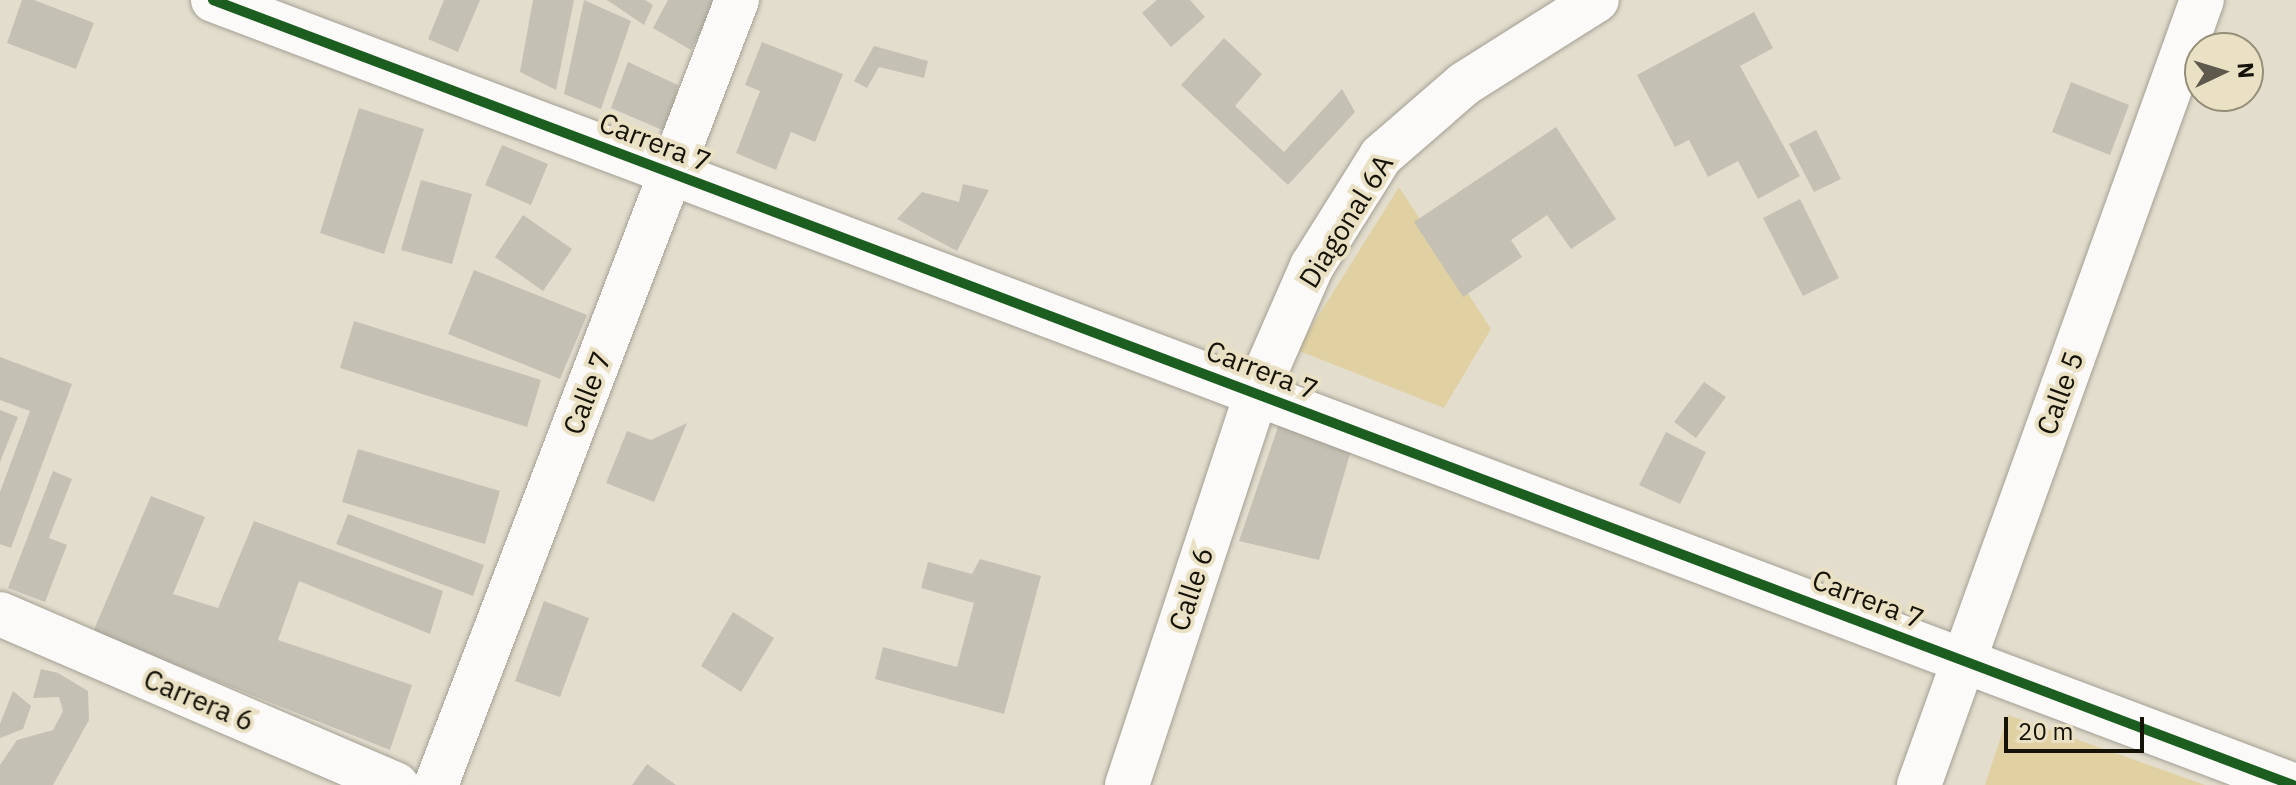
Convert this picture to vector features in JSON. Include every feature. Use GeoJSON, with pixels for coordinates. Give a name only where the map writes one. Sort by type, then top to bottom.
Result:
{"type":"FeatureCollection","features":[{"type":"Feature","properties":{"kind":"street","name":"Carrera 7"},"geometry":{"type":"LineString","coordinates":[[213,0],[2293,785]]}},
{"type":"Feature","properties":{"kind":"street","name":"Calle 7"},"geometry":{"type":"LineString","coordinates":[[436,785],[737,0]]}},
{"type":"Feature","properties":{"kind":"street","name":"Calle 5"},"geometry":{"type":"LineString","coordinates":[[1919,785],[2202,0]]}},
{"type":"Feature","properties":{"kind":"street","name":"Diagonal 6A"},"geometry":{"type":"LineString","coordinates":[[1256,394],[1312,266],[1381,156],[1464,84],[1589,2]]}},
{"type":"Feature","properties":{"kind":"street","name":"Calle 6"},"geometry":{"type":"LineString","coordinates":[[1127,785],[1256,394]]}},
{"type":"Feature","properties":{"kind":"street","name":"Carrera 6"},"geometry":{"type":"LineString","coordinates":[[0,614],[397,785]]}},
{"type":"Feature","properties":{"kind":"shaded area"},"geometry":{"type":"Polygon","coordinates":[[[1399,187],[1491,329],[1444,408],[1297,350],[1399,187]]]}},
{"type":"Feature","properties":{"kind":"shaded area"},"geometry":{"type":"Polygon","coordinates":[[[2008,715],[2205,785],[1985,785],[2008,715]]]}},
{"type":"Feature","properties":{"kind":"building"},"geometry":{"type":"Polygon","coordinates":[[[22,0],[34,0],[94,23],[76,69],[7,43],[22,0]]]}},
{"type":"Feature","properties":{"kind":"building"},"geometry":{"type":"Polygon","coordinates":[[[444,0],[480,0],[458,52],[428,39],[444,0]]]}},
{"type":"Feature","properties":{"kind":"building"},"geometry":{"type":"Polygon","coordinates":[[[533,0],[574,0],[556,90],[520,72],[533,0]]]}},
{"type":"Feature","properties":{"kind":"building"},"geometry":{"type":"Polygon","coordinates":[[[584,0],[631,21],[601,109],[564,94],[584,0]]]}},
{"type":"Feature","properties":{"kind":"building"},"geometry":{"type":"Polygon","coordinates":[[[607,0],[645,0],[653,5],[644,25],[607,0]]]}},
{"type":"Feature","properties":{"kind":"building"},"geometry":{"type":"Polygon","coordinates":[[[668,0],[717,0],[691,50],[653,28],[668,0]]]}},
{"type":"Feature","properties":{"kind":"building"},"geometry":{"type":"Polygon","coordinates":[[[1157,0],[1190,0],[1205,17],[1171,47],[1142,13],[1157,0]]]}},
{"type":"Feature","properties":{"kind":"building"},"geometry":{"type":"Polygon","coordinates":[[[1754,12],[1773,48],[1740,66],[1800,176],[1758,199],[1738,161],[1708,177],[1689,140],[1675,147],[1637,75],[1754,12]]]}},
{"type":"Feature","properties":{"kind":"building"},"geometry":{"type":"Polygon","coordinates":[[[1224,38],[1262,74],[1235,106],[1284,152],[1342,89],[1355,112],[1288,185],[1181,85],[1224,38]]]}},
{"type":"Feature","properties":{"kind":"building"},"geometry":{"type":"Polygon","coordinates":[[[762,42],[843,74],[815,142],[791,132],[776,170],[736,153],[760,91],[745,85],[762,42]]]}},
{"type":"Feature","properties":{"kind":"building"},"geometry":{"type":"Polygon","coordinates":[[[874,46],[928,61],[924,78],[879,67],[867,88],[854,81],[874,46]]]}},
{"type":"Feature","properties":{"kind":"building"},"geometry":{"type":"Polygon","coordinates":[[[628,62],[678,85],[667,132],[611,108],[628,62]]]}},
{"type":"Feature","properties":{"kind":"building"},"geometry":{"type":"Polygon","coordinates":[[[2071,82],[2129,105],[2110,155],[2052,132],[2071,82]]]}},
{"type":"Feature","properties":{"kind":"building"},"geometry":{"type":"Polygon","coordinates":[[[359,108],[424,129],[384,254],[320,233],[359,108]]]}},
{"type":"Feature","properties":{"kind":"building"},"geometry":{"type":"Polygon","coordinates":[[[1556,127],[1616,219],[1571,249],[1547,215],[1511,240],[1522,257],[1463,297],[1414,222],[1556,127]]]}},
{"type":"Feature","properties":{"kind":"building"},"geometry":{"type":"Polygon","coordinates":[[[1816,130],[1841,179],[1814,192],[1789,144],[1816,130]]]}},
{"type":"Feature","properties":{"kind":"building"},"geometry":{"type":"Polygon","coordinates":[[[502,145],[548,164],[531,205],[485,185],[502,145]]]}},
{"type":"Feature","properties":{"kind":"building"},"geometry":{"type":"Polygon","coordinates":[[[421,180],[472,194],[452,264],[401,250],[421,180]]]}},
{"type":"Feature","properties":{"kind":"building"},"geometry":{"type":"Polygon","coordinates":[[[963,184],[989,190],[957,251],[897,219],[922,192],[959,202],[963,184]]]}},
{"type":"Feature","properties":{"kind":"building"},"geometry":{"type":"Polygon","coordinates":[[[1800,199],[1839,278],[1803,296],[1763,218],[1800,199]]]}},
{"type":"Feature","properties":{"kind":"building"},"geometry":{"type":"Polygon","coordinates":[[[523,215],[572,249],[543,291],[495,257],[523,215]]]}},
{"type":"Feature","properties":{"kind":"building"},"geometry":{"type":"Polygon","coordinates":[[[474,270],[587,315],[560,379],[448,334],[474,270]]]}},
{"type":"Feature","properties":{"kind":"building"},"geometry":{"type":"Polygon","coordinates":[[[354,321],[541,380],[527,427],[340,368],[354,321]]]}},
{"type":"Feature","properties":{"kind":"building"},"geometry":{"type":"Polygon","coordinates":[[[0,357],[72,384],[11,548],[0,544],[0,492],[30,411],[0,400],[0,357]]]}},
{"type":"Feature","properties":{"kind":"building"},"geometry":{"type":"Polygon","coordinates":[[[1704,382],[1726,397],[1696,438],[1674,422],[1704,382]]]}},
{"type":"Feature","properties":{"kind":"building"},"geometry":{"type":"Polygon","coordinates":[[[0,410],[18,417],[0,462],[0,410]]]}},
{"type":"Feature","properties":{"kind":"building"},"geometry":{"type":"Polygon","coordinates":[[[687,423],[654,502],[606,483],[627,431],[651,440],[687,423]]]}},
{"type":"Feature","properties":{"kind":"building"},"geometry":{"type":"Polygon","coordinates":[[[1279,424],[1352,447],[1319,560],[1239,541],[1279,424]]]}},
{"type":"Feature","properties":{"kind":"building"},"geometry":{"type":"Polygon","coordinates":[[[1666,432],[1706,452],[1680,504],[1639,485],[1666,432]]]}},
{"type":"Feature","properties":{"kind":"building"},"geometry":{"type":"Polygon","coordinates":[[[358,449],[500,491],[485,544],[342,502],[358,449]]]}},
{"type":"Feature","properties":{"kind":"building"},"geometry":{"type":"Polygon","coordinates":[[[53,471],[72,479],[49,538],[67,545],[45,602],[8,588],[53,471]]]}},
{"type":"Feature","properties":{"kind":"building"},"geometry":{"type":"Polygon","coordinates":[[[151,496],[205,517],[173,594],[218,608],[254,521],[443,591],[430,634],[299,581],[278,640],[412,685],[390,750],[93,632],[151,496]]]}},
{"type":"Feature","properties":{"kind":"building"},"geometry":{"type":"Polygon","coordinates":[[[348,514],[484,565],[473,596],[336,544],[348,514]]]}},
{"type":"Feature","properties":{"kind":"building"},"geometry":{"type":"Polygon","coordinates":[[[980,559],[1041,576],[1004,714],[875,679],[883,647],[957,667],[974,603],[921,588],[928,562],[972,574],[980,559]]]}},
{"type":"Feature","properties":{"kind":"building"},"geometry":{"type":"Polygon","coordinates":[[[544,601],[589,618],[560,697],[515,681],[544,601]]]}},
{"type":"Feature","properties":{"kind":"building"},"geometry":{"type":"Polygon","coordinates":[[[733,612],[774,638],[741,692],[701,666],[733,612]]]}},
{"type":"Feature","properties":{"kind":"building"},"geometry":{"type":"Polygon","coordinates":[[[41,669],[58,673],[88,691],[89,720],[53,785],[0,785],[0,765],[17,740],[53,730],[63,711],[59,697],[33,698],[41,669]]]}},
{"type":"Feature","properties":{"kind":"building"},"geometry":{"type":"Polygon","coordinates":[[[13,691],[31,706],[23,729],[0,738],[0,724],[13,691]]]}},
{"type":"Feature","properties":{"kind":"building"},"geometry":{"type":"Polygon","coordinates":[[[647,764],[676,785],[632,785],[647,764]]]}},
{"type":"Feature","properties":{"kind":"cycle path"},"geometry":{"type":"LineString","coordinates":[[213,0],[2293,785]]}}]}
